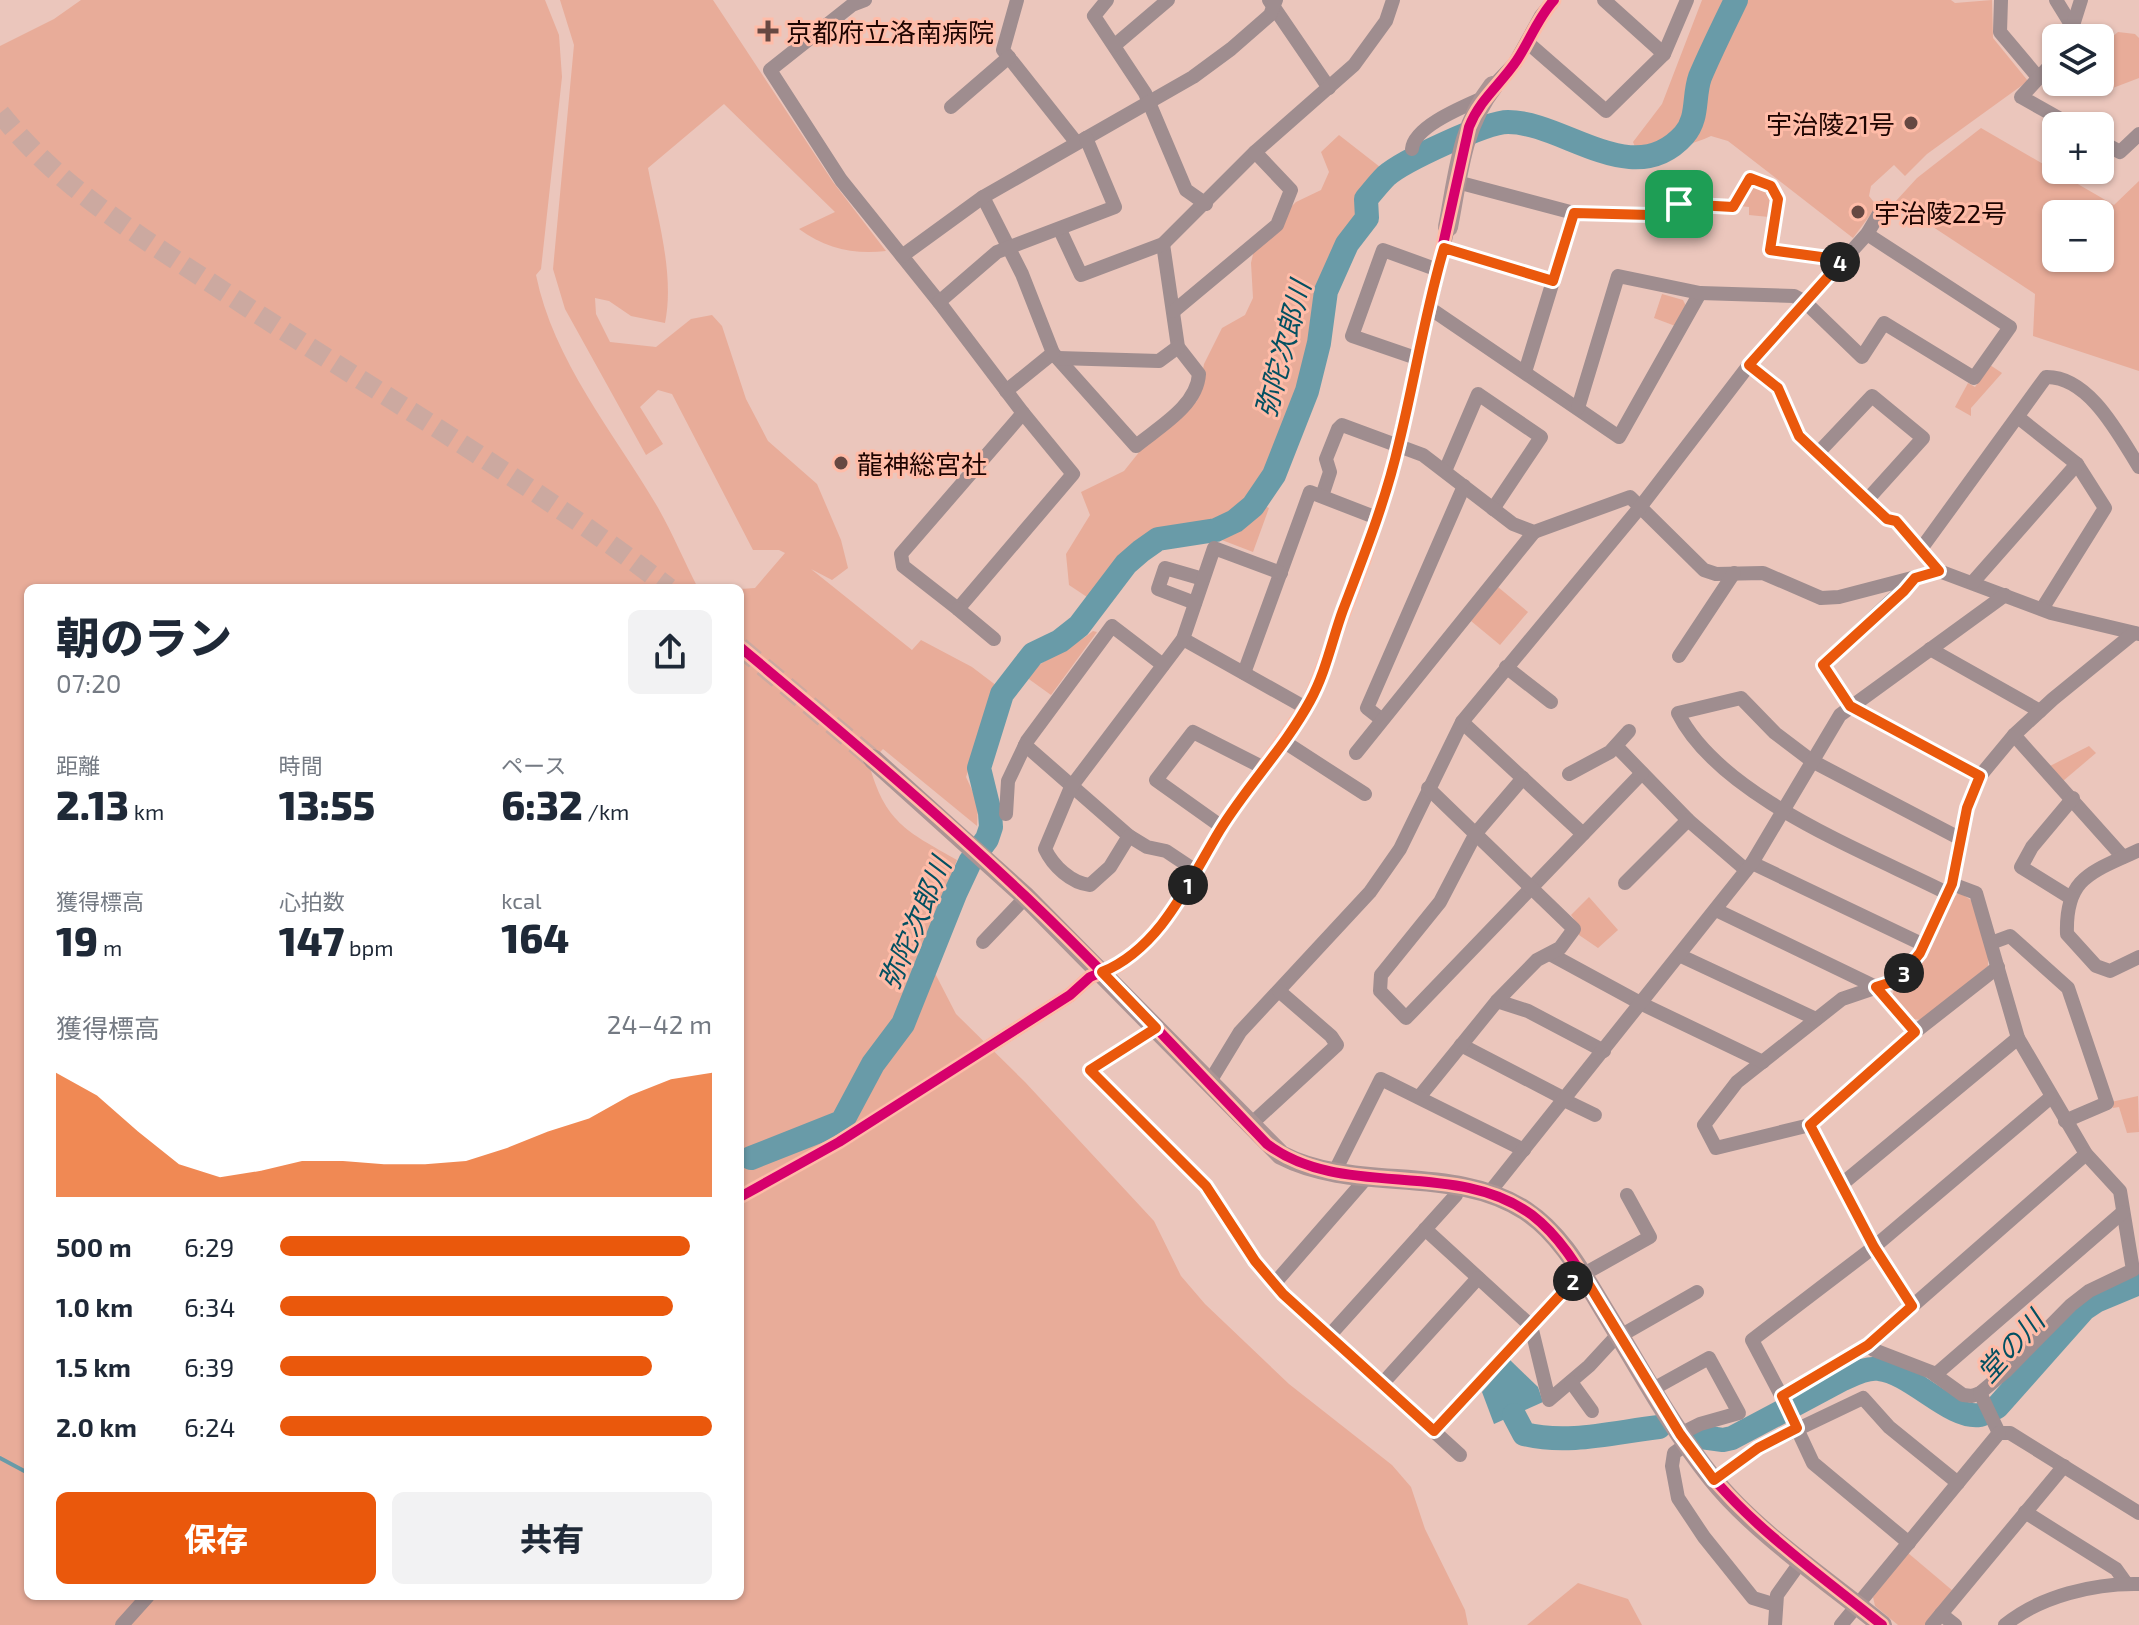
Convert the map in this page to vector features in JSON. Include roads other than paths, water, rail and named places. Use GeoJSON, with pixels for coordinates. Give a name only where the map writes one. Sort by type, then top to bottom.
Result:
{"type":"FeatureCollection","features":[{"type":"Feature","properties":{"kind":"street"},"geometry":{"type":"LineString","coordinates":[[865,0],[852,5],[770,70],[841,180],[1073,474],[958,609]]}},
{"type":"Feature","properties":{"kind":"street"},"geometry":{"type":"LineString","coordinates":[[939,302],[997,252],[1115,207],[1081,140],[1003,50],[1017,0]]}},
{"type":"Feature","properties":{"kind":"street"},"geometry":{"type":"LineString","coordinates":[[1107,0],[1094,16],[1150,103],[1186,190],[1206,204]]}},
{"type":"Feature","properties":{"kind":"street"},"geometry":{"type":"LineString","coordinates":[[1115,45],[1168,0]]}},
{"type":"Feature","properties":{"kind":"street"},"geometry":{"type":"LineString","coordinates":[[1060,230],[1081,275],[1163,244],[1255,152],[1354,65],[1386,21],[1393,0]]}},
{"type":"Feature","properties":{"kind":"street"},"geometry":{"type":"LineString","coordinates":[[1604,0],[1664,54]]}},
{"type":"Feature","properties":{"kind":"street"},"geometry":{"type":"LineString","coordinates":[[1527,42],[1606,111],[1664,54],[1687,0]]}},
{"type":"Feature","properties":{"kind":"street"},"geometry":{"type":"LineString","coordinates":[[2001,0],[2000,32],[2037,76]]}},
{"type":"Feature","properties":{"kind":"street"},"geometry":{"type":"LineString","coordinates":[[2056,0],[2067,24]]}},
{"type":"Feature","properties":{"kind":"street"},"geometry":{"type":"LineString","coordinates":[[2074,24],[2081,0]]}},
{"type":"Feature","properties":{"kind":"street"},"geometry":{"type":"LineString","coordinates":[[902,256],[983,197],[1150,103],[1231,49],[1270,15],[1273,2]]}},
{"type":"Feature","properties":{"kind":"street"},"geometry":{"type":"LineString","coordinates":[[1273,2],[1329,88]]}},
{"type":"Feature","properties":{"kind":"street"},"geometry":{"type":"LineString","coordinates":[[744,1195],[839,1142],[1070,995],[1090,977],[1119,965],[1145,943],[1170,914],[1222,827],[1306,708],[1322,675],[1377,518],[1399,444],[1473,116],[1515,63],[1549,2]]}},
{"type":"Feature","properties":{"kind":"street"},"geometry":{"type":"LineString","coordinates":[[951,107],[1009,57]]}},
{"type":"Feature","properties":{"kind":"street"},"geometry":{"type":"LineString","coordinates":[[2042,72],[2021,97],[2048,112]]}},
{"type":"Feature","properties":{"kind":"street"},"geometry":{"type":"LineString","coordinates":[[1412,149],[1421,132],[1489,92]]}},
{"type":"Feature","properties":{"kind":"street"},"geometry":{"type":"LineString","coordinates":[[2114,149],[2120,152],[2139,134]]}},
{"type":"Feature","properties":{"kind":"street"},"geometry":{"type":"LineString","coordinates":[[1174,311],[1277,225],[1291,190],[1255,152]]}},
{"type":"Feature","properties":{"kind":"street"},"geometry":{"type":"LineString","coordinates":[[1458,173],[1574,213],[1651,215],[1679,204],[1733,207],[1750,178],[1771,186],[1778,199],[1770,250],[1843,260]]}},
{"type":"Feature","properties":{"kind":"street"},"geometry":{"type":"LineString","coordinates":[[983,197],[1009,247],[1056,355],[1136,446],[1187,403],[1194,393],[1199,374],[1178,347],[1163,244]]}},
{"type":"Feature","properties":{"kind":"street"},"geometry":{"type":"LineString","coordinates":[[1209,1083],[1240,1032],[1370,892],[1400,849],[1462,722],[1641,506],[1749,365],[1867,234],[1883,207]]}},
{"type":"Feature","properties":{"kind":"street"},"geometry":{"type":"LineString","coordinates":[[1525,372],[1574,213]]}},
{"type":"Feature","properties":{"kind":"street"},"geometry":{"type":"LineString","coordinates":[[1578,408],[1618,276],[1700,293],[1794,296],[1805,302],[1862,357],[1884,323],[1974,378],[2010,327],[1867,234]]}},
{"type":"Feature","properties":{"kind":"street"},"geometry":{"type":"LineString","coordinates":[[1444,248],[1553,281]]}},
{"type":"Feature","properties":{"kind":"street"},"geometry":{"type":"LineString","coordinates":[[1416,358],[1352,336],[1383,250],[1438,270]]}},
{"type":"Feature","properties":{"kind":"street"},"geometry":{"type":"LineString","coordinates":[[1428,307],[1619,437],[1700,293]]}},
{"type":"Feature","properties":{"kind":"street"},"geometry":{"type":"LineString","coordinates":[[1006,391],[1056,355],[1159,361],[1178,347]]}},
{"type":"Feature","properties":{"kind":"street"},"geometry":{"type":"LineString","coordinates":[[1749,365],[1778,388],[1799,436],[1887,519],[1896,521],[1939,571],[2042,609],[2137,634]]}},
{"type":"Feature","properties":{"kind":"street"},"geometry":{"type":"LineString","coordinates":[[1921,549],[2046,377],[2058,376],[2073,383],[2090,399],[2117,431],[2139,467]]}},
{"type":"Feature","properties":{"kind":"street"},"geometry":{"type":"LineString","coordinates":[[1445,471],[1478,394],[1541,437],[1493,509]]}},
{"type":"Feature","properties":{"kind":"street"},"geometry":{"type":"LineString","coordinates":[[1818,453],[1872,396],[1923,438],[1867,500]]}},
{"type":"Feature","properties":{"kind":"street"},"geometry":{"type":"LineString","coordinates":[[994,639],[903,566],[901,554],[1023,413]]}},
{"type":"Feature","properties":{"kind":"street"},"geometry":{"type":"LineString","coordinates":[[2019,418],[2077,464],[2105,508],[2042,609]]}},
{"type":"Feature","properties":{"kind":"street"},"geometry":{"type":"LineString","coordinates":[[1322,496],[1330,472],[1326,459],[1342,425],[1423,455],[1513,524],[1534,532]]}},
{"type":"Feature","properties":{"kind":"street"},"geometry":{"type":"LineString","coordinates":[[1973,582],[2077,464]]}},
{"type":"Feature","properties":{"kind":"street"},"geometry":{"type":"LineString","coordinates":[[1381,719],[1367,708],[1464,486]]}},
{"type":"Feature","properties":{"kind":"street"},"geometry":{"type":"LineString","coordinates":[[1244,673],[1310,492],[1377,518]]}},
{"type":"Feature","properties":{"kind":"street"},"geometry":{"type":"LineString","coordinates":[[1356,753],[1534,532],[1617,500],[1630,497],[1704,570],[1716,574],[1763,573],[1821,598],[1839,597],[1939,571]]}},
{"type":"Feature","properties":{"kind":"street"},"geometry":{"type":"LineString","coordinates":[[1129,836],[1110,867],[1090,885],[1077,883],[1051,860],[1045,849],[1071,787],[1183,639],[1214,548],[1281,573]]}},
{"type":"Feature","properties":{"kind":"street"},"geometry":{"type":"LineString","coordinates":[[1195,603],[1158,589],[1165,568],[1203,579]]}},
{"type":"Feature","properties":{"kind":"street"},"geometry":{"type":"LineString","coordinates":[[1679,656],[1734,573]]}},
{"type":"Feature","properties":{"kind":"street"},"geometry":{"type":"LineString","coordinates":[[1915,578],[1823,665],[1850,706],[1980,776]]}},
{"type":"Feature","properties":{"kind":"street"},"geometry":{"type":"LineString","coordinates":[[1489,1193],[1749,867],[1840,715],[2005,595]]}},
{"type":"Feature","properties":{"kind":"street"},"geometry":{"type":"LineString","coordinates":[[1006,814],[1008,781],[1025,745],[1112,626],[1163,665]]}},
{"type":"Feature","properties":{"kind":"street"},"geometry":{"type":"LineString","coordinates":[[1998,967],[1915,1032],[1810,1125],[1716,1148],[1704,1125],[1737,1082],[1842,999],[1898,980],[1924,945],[1950,888],[1967,808],[1980,776],[2014,735],[2040,711],[2137,634]]}},
{"type":"Feature","properties":{"kind":"street"},"geometry":{"type":"LineString","coordinates":[[1183,639],[1306,708]]}},
{"type":"Feature","properties":{"kind":"street"},"geometry":{"type":"LineString","coordinates":[[1930,649],[2040,711]]}},
{"type":"Feature","properties":{"kind":"street"},"geometry":{"type":"LineString","coordinates":[[1506,667],[1551,702]]}},
{"type":"Feature","properties":{"kind":"street"},"geometry":{"type":"LineString","coordinates":[[1868,1345],[1935,1375],[1963,1395],[1981,1395],[2071,1305],[2089,1291],[2133,1270],[2120,1191],[2086,1154],[2050,1098],[2018,1038],[1976,893],[1950,888],[1772,806],[1713,761],[1690,737],[1678,713],[1741,698],[1775,733],[1812,761],[1959,838]]}},
{"type":"Feature","properties":{"kind":"street"},"geometry":{"type":"LineString","coordinates":[[1462,722],[1583,834]]}},
{"type":"Feature","properties":{"kind":"street"},"geometry":{"type":"LineString","coordinates":[[1569,774],[1610,752],[1629,731]]}},
{"type":"Feature","properties":{"kind":"street"},"geometry":{"type":"LineString","coordinates":[[1222,827],[1156,780],[1193,732],[1264,768]]}},
{"type":"Feature","properties":{"kind":"street"},"geometry":{"type":"LineString","coordinates":[[2014,735],[2123,857]]}},
{"type":"Feature","properties":{"kind":"street"},"geometry":{"type":"LineString","coordinates":[[1283,741],[1365,794]]}},
{"type":"Feature","properties":{"kind":"street"},"geometry":{"type":"LineString","coordinates":[[1025,745],[1129,836],[1147,847],[1166,851],[1196,871]]}},
{"type":"Feature","properties":{"kind":"street"},"geometry":{"type":"LineString","coordinates":[[1616,746],[1688,820],[1749,867],[1924,945]]}},
{"type":"Feature","properties":{"kind":"street"},"geometry":{"type":"LineString","coordinates":[[873,759],[1026,897],[1281,1155],[1304,1165],[1335,1171],[1458,1186],[1489,1193],[1515,1204],[1541,1223],[1566,1249],[1684,1439],[1714,1480],[1750,1517],[1882,1625]]}},
{"type":"Feature","properties":{"kind":"street"},"geometry":{"type":"LineString","coordinates":[[1523,778],[1476,833],[1440,902],[1381,975],[1380,991],[1406,1018],[1642,773]]}},
{"type":"Feature","properties":{"kind":"street"},"geometry":{"type":"LineString","coordinates":[[1420,1096],[1497,1001],[1537,960],[1560,948],[1574,929],[1428,788]]}},
{"type":"Feature","properties":{"kind":"street"},"geometry":{"type":"LineString","coordinates":[[2071,898],[2021,867],[2032,847],[2073,798]]}},
{"type":"Feature","properties":{"kind":"street"},"geometry":{"type":"LineString","coordinates":[[1625,883],[1688,820]]}},
{"type":"Feature","properties":{"kind":"street"},"geometry":{"type":"LineString","coordinates":[[2138,961],[2110,971],[2096,966],[2067,934],[2066,910],[2083,877],[2139,850]]}},
{"type":"Feature","properties":{"kind":"street"},"geometry":{"type":"LineString","coordinates":[[983,942],[1026,897]]}},
{"type":"Feature","properties":{"kind":"street"},"geometry":{"type":"LineString","coordinates":[[1716,910],[1876,987],[1915,1032]]}},
{"type":"Feature","properties":{"kind":"street"},"geometry":{"type":"LineString","coordinates":[[1991,943],[2010,936],[2068,988],[2107,1103],[2065,1121]]}},
{"type":"Feature","properties":{"kind":"street"},"geometry":{"type":"LineString","coordinates":[[1550,954],[1642,1004],[1763,1062]]}},
{"type":"Feature","properties":{"kind":"street"},"geometry":{"type":"LineString","coordinates":[[1681,956],[1816,1019]]}},
{"type":"Feature","properties":{"kind":"street"},"geometry":{"type":"LineString","coordinates":[[1249,1126],[1337,1045],[1331,1036],[1279,991]]}},
{"type":"Feature","properties":{"kind":"street"},"geometry":{"type":"LineString","coordinates":[[1497,1001],[1528,1011],[1604,1051]]}},
{"type":"Feature","properties":{"kind":"street"},"geometry":{"type":"LineString","coordinates":[[1156,1028],[1090,1070],[1206,1186],[1255,1261],[1274,1284],[1460,1455]]}},
{"type":"Feature","properties":{"kind":"street"},"geometry":{"type":"LineString","coordinates":[[1842,1184],[2018,1038]]}},
{"type":"Feature","properties":{"kind":"street"},"geometry":{"type":"LineString","coordinates":[[1461,1045],[1595,1115]]}},
{"type":"Feature","properties":{"kind":"street"},"geometry":{"type":"LineString","coordinates":[[1335,1171],[1381,1079],[1524,1150]]}},
{"type":"Feature","properties":{"kind":"street"},"geometry":{"type":"LineString","coordinates":[[1909,1543],[1813,1463],[1752,1340],[1874,1247],[2050,1098]]}},
{"type":"Feature","properties":{"kind":"street"},"geometry":{"type":"LineString","coordinates":[[1810,1125],[1874,1247],[1912,1306]]}},
{"type":"Feature","properties":{"kind":"street"},"geometry":{"type":"LineString","coordinates":[[1783,1398],[1868,1345],[2086,1154]]}},
{"type":"Feature","properties":{"kind":"street"},"geometry":{"type":"LineString","coordinates":[[1274,1284],[1369,1175]]}},
{"type":"Feature","properties":{"kind":"street"},"geometry":{"type":"LineString","coordinates":[[1329,1336],[1456,1195],[1458,1186]]}},
{"type":"Feature","properties":{"kind":"street"},"geometry":{"type":"LineString","coordinates":[[1434,1431],[1575,1279],[1650,1237],[1627,1195]]}},
{"type":"Feature","properties":{"kind":"street"},"geometry":{"type":"LineString","coordinates":[[1935,1375],[2123,1212]]}},
{"type":"Feature","properties":{"kind":"street"},"geometry":{"type":"LineString","coordinates":[[1425,1229],[1531,1326],[1549,1400],[1620,1336],[1697,1292]]}},
{"type":"Feature","properties":{"kind":"street"},"geometry":{"type":"LineString","coordinates":[[1382,1384],[1478,1278]]}},
{"type":"Feature","properties":{"kind":"street"},"geometry":{"type":"LineString","coordinates":[[1653,1389],[1709,1358],[1739,1413],[1700,1424],[1684,1439],[1674,1453],[1672,1466],[1678,1498],[1704,1537],[1753,1598],[1776,1605]]}},
{"type":"Feature","properties":{"kind":"street"},"geometry":{"type":"LineString","coordinates":[[1571,1382],[1592,1411]]}},
{"type":"Feature","properties":{"kind":"street"},"geometry":{"type":"LineString","coordinates":[[1981,1395],[1997,1429],[2010,1433],[2139,1513]]}},
{"type":"Feature","properties":{"kind":"street"},"geometry":{"type":"LineString","coordinates":[[1714,1480],[1796,1425],[1863,1398],[1889,1427],[1958,1483]]}},
{"type":"Feature","properties":{"kind":"street"},"geometry":{"type":"LineString","coordinates":[[1841,1625],[1958,1483],[1997,1429]]}},
{"type":"Feature","properties":{"kind":"street"},"geometry":{"type":"LineString","coordinates":[[1955,1625],[1936,1619],[2064,1466]]}},
{"type":"Feature","properties":{"kind":"street"},"geometry":{"type":"LineString","coordinates":[[2025,1512],[2116,1569],[2132,1584]]}},
{"type":"Feature","properties":{"kind":"street"},"geometry":{"type":"LineString","coordinates":[[1775,1625],[1777,1595],[1802,1560]]}},
{"type":"Feature","properties":{"kind":"street"},"geometry":{"type":"LineString","coordinates":[[2005,1625],[2062,1596],[2132,1584]]}},
{"type":"Feature","properties":{"kind":"street"},"geometry":{"type":"LineString","coordinates":[[122,1625],[144,1600]]}},
{"type":"Feature","properties":{"kind":"water"},"geometry":{"type":"Polygon","coordinates":[[[1510,1360],[1538,1387],[1543,1402],[1494,1424],[1482,1392],[1510,1360]]]}},
{"type":"Feature","properties":{"kind":"waterway","name":"弥陀次郎川"},"geometry":{"type":"LineString","coordinates":[[751,1158],[842,1122],[873,1064],[903,1024],[955,894],[991,827],[979,768],[1002,694],[1033,654],[1060,641],[1079,626],[1126,564],[1141,551],[1158,539],[1216,530],[1235,521],[1253,506],[1274,475],[1307,391],[1319,343],[1326,291],[1347,244],[1367,218],[1366,199],[1386,176],[1426,152],[1482,128],[1508,122],[1530,125],[1621,156],[1643,157],[1664,151],[1689,128],[1700,77],[1736,0]]}},
{"type":"Feature","properties":{"kind":"waterway","name":"堂の川"},"geometry":{"type":"LineString","coordinates":[[1701,1437],[1732,1438],[1843,1379],[1870,1369],[1891,1372],[1904,1378],[1956,1410],[1969,1415],[1982,1414],[1997,1407],[2084,1309],[2139,1283]]}},
{"type":"Feature","properties":{"kind":"waterway","name":"堂の川"},"geometry":{"type":"LineString","coordinates":[[1514,1415],[1524,1434],[1541,1437],[1592,1436],[1659,1427]]}},
{"type":"Feature","properties":{"kind":"waterway"},"geometry":{"type":"LineString","coordinates":[[0,1458],[24,1471]]}},
{"type":"Feature","properties":{"kind":"tunnel"},"geometry":{"type":"LineString","coordinates":[[0,113],[49,166],[135,233],[562,510],[664,584]]}},
{"type":"Feature","properties":{"kind":"tunnel"},"geometry":{"type":"LineString","coordinates":[[744,650],[873,759]]}},
{"type":"Feature","properties":{"kind":"place","name":"京都府立洛南病院"},"geometry":{"type":"Point","coordinates":[768,31]}},
{"type":"Feature","properties":{"kind":"place","name":"宇治陵21号"},"geometry":{"type":"Point","coordinates":[1911,123]}},
{"type":"Feature","properties":{"kind":"place","name":"宇治陵22号"},"geometry":{"type":"Point","coordinates":[1858,212]}},
{"type":"Feature","properties":{"kind":"place","name":"龍神総宮社"},"geometry":{"type":"Point","coordinates":[841,463]}}]}
